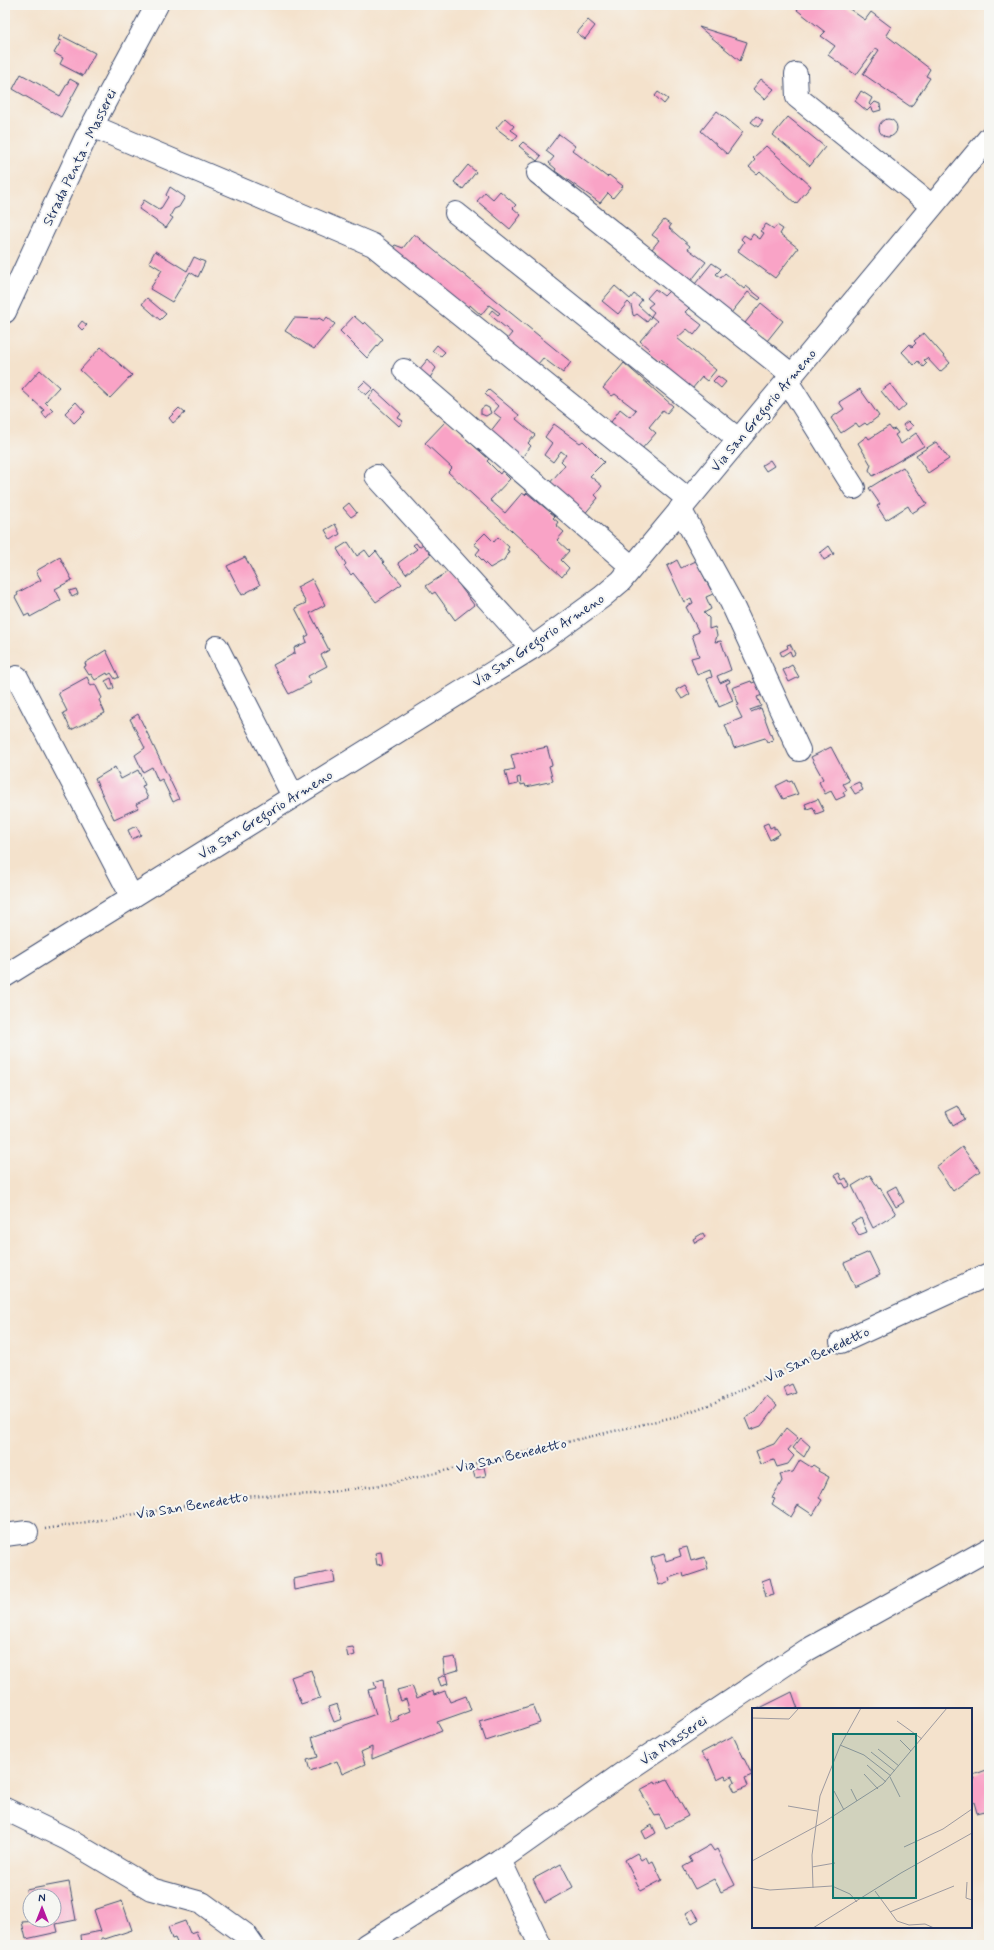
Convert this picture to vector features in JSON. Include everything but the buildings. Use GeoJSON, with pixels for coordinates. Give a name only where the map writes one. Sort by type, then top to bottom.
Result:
{"type":"FeatureCollection","features":[{"type":"Feature","properties":{"kind":"street","name":"Strada Penta - Masserei"},"geometry":{"type":"LineString","coordinates":[[5,312],[92,126],[157,5]]}},
{"type":"Feature","properties":{"kind":"street"},"geometry":{"type":"LineString","coordinates":[[796,74],[797,97],[932,206]]}},
{"type":"Feature","properties":{"kind":"street"},"geometry":{"type":"LineString","coordinates":[[92,126],[372,245],[684,504],[799,750]]}},
{"type":"Feature","properties":{"kind":"street","name":"Via San Gregorio Armeno"},"geometry":{"type":"LineString","coordinates":[[5,976],[532,648],[602,597],[621,581],[989,138]]}},
{"type":"Feature","properties":{"kind":"street"},"geometry":{"type":"LineString","coordinates":[[538,173],[789,378],[854,488]]}},
{"type":"Feature","properties":{"kind":"street"},"geometry":{"type":"LineString","coordinates":[[456,213],[738,439]]}},
{"type":"Feature","properties":{"kind":"street"},"geometry":{"type":"LineString","coordinates":[[404,370],[632,567]]}},
{"type":"Feature","properties":{"kind":"street"},"geometry":{"type":"LineString","coordinates":[[376,476],[532,648]]}},
{"type":"Feature","properties":{"kind":"street"},"geometry":{"type":"LineString","coordinates":[[217,647],[293,796]]}},
{"type":"Feature","properties":{"kind":"street"},"geometry":{"type":"LineString","coordinates":[[17,677],[132,897]]}},
{"type":"Feature","properties":{"kind":"street","name":"Via San Benedetto"},"geometry":{"type":"LineString","coordinates":[[841,1342],[989,1274]]}},
{"type":"Feature","properties":{"kind":"street"},"geometry":{"type":"LineString","coordinates":[[5,1535],[27,1532]]}},
{"type":"Feature","properties":{"kind":"street","name":"Via Masserei"},"geometry":{"type":"LineString","coordinates":[[366,1945],[500,1860],[623,1773],[807,1650],[989,1549]]}},
{"type":"Feature","properties":{"kind":"street"},"geometry":{"type":"LineString","coordinates":[[5,1809],[67,1839],[151,1889],[202,1903],[246,1935],[253,1945]]}},
{"type":"Feature","properties":{"kind":"street"},"geometry":{"type":"LineString","coordinates":[[500,1860],[540,1945]]}},
{"type":"Feature","properties":{"kind":"path","name":"Via San Benedetto"},"geometry":{"type":"LineString","coordinates":[[27,1532],[238,1497],[314,1494],[388,1484],[678,1416],[711,1404],[841,1342]]}}]}
